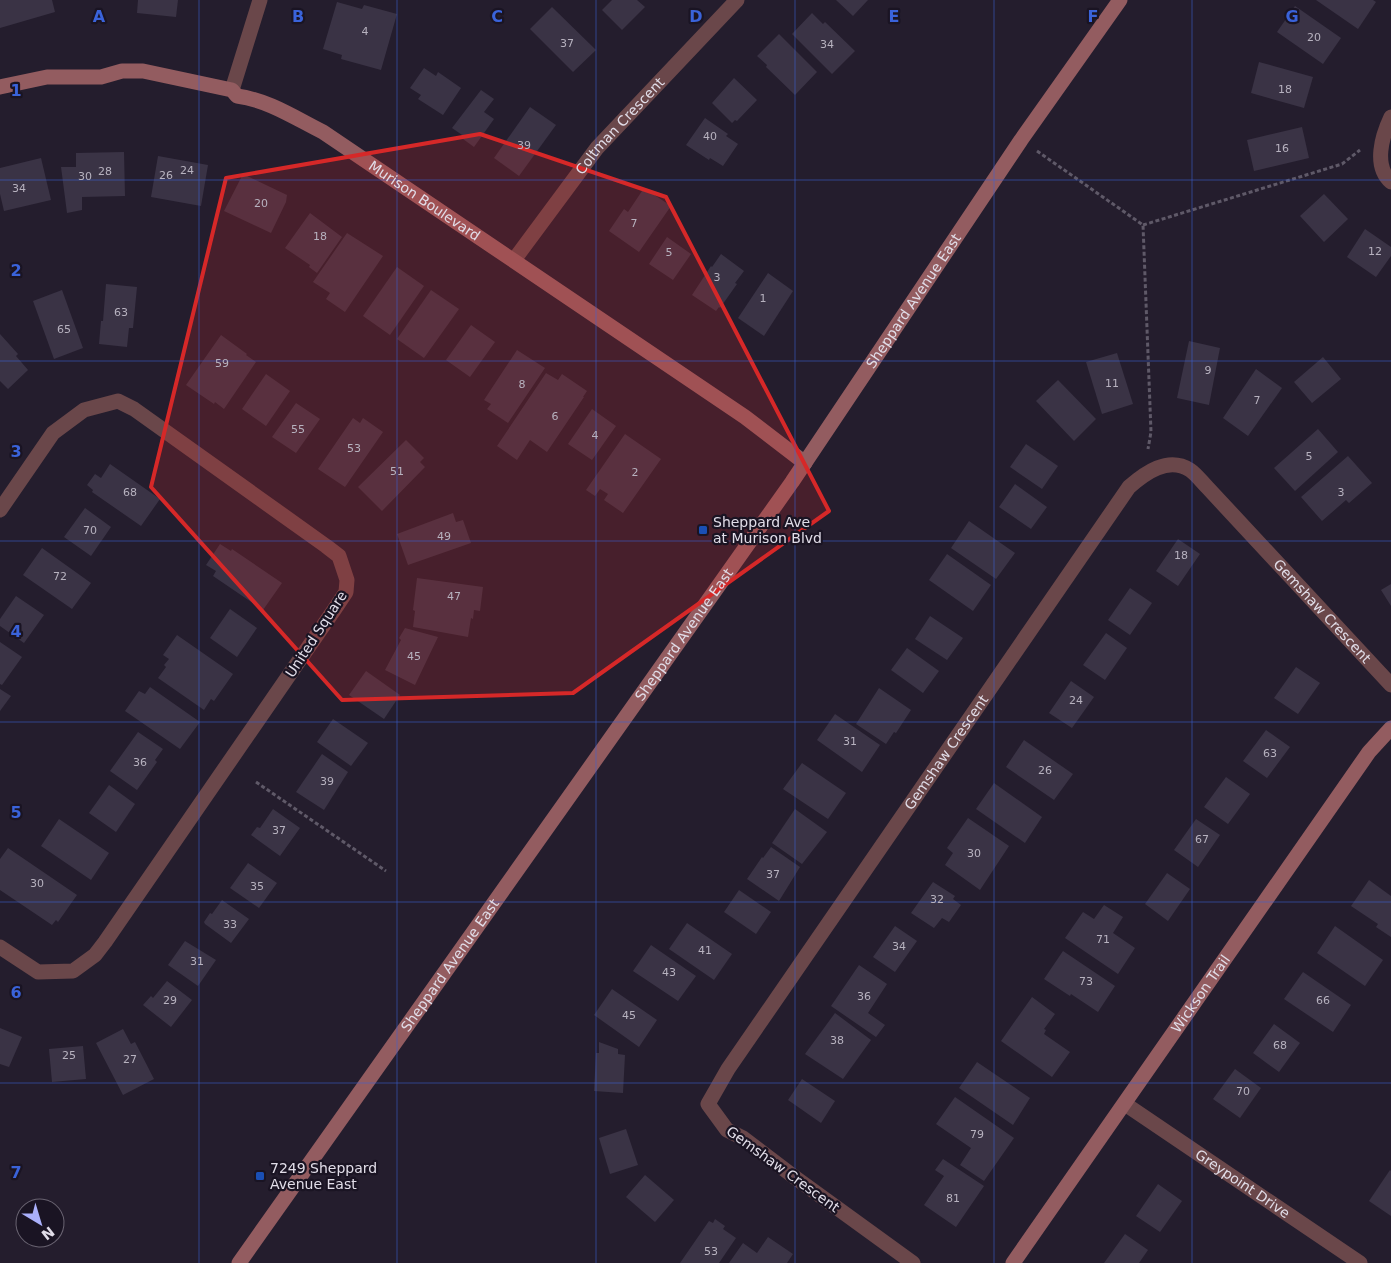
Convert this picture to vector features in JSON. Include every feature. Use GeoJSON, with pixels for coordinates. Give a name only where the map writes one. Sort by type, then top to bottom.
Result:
{"type":"FeatureCollection","features":[{"type":"Feature","properties":{"kind":"street"},"geometry":{"type":"LineString","coordinates":[[232,90],[260,0]]}},
{"type":"Feature","properties":{"kind":"street","name":"Coltman Crescent"},"geometry":{"type":"LineString","coordinates":[[514,260],[597,148],[737,0]]}},
{"type":"Feature","properties":{"kind":"street","name":"Sheppard Avenue East"},"geometry":{"type":"LineString","coordinates":[[239,1263],[805,463],[1021,140],[1120,0]]}},
{"type":"Feature","properties":{"kind":"street","name":"Murison Boulevard"},"geometry":{"type":"LineString","coordinates":[[0,87],[47,77],[101,76],[122,71],[142,71],[232,90],[236,96],[253,98],[323,132],[745,417],[805,463]]}},
{"type":"Feature","properties":{"kind":"street"},"geometry":{"type":"LineString","coordinates":[[1391,117],[1383,133],[1380,150],[1381,164],[1388,180],[1391,182]]}},
{"type":"Feature","properties":{"kind":"street","name":"United Square"},"geometry":{"type":"LineString","coordinates":[[0,510],[53,433],[84,410],[118,400],[134,409],[339,556],[346,572],[347,580],[346,592],[334,610],[95,955],[72,971],[38,972],[0,947]]}},
{"type":"Feature","properties":{"kind":"street","name":"Gemshaw Crescent"},"geometry":{"type":"LineString","coordinates":[[913,1263],[744,1138],[728,1130],[708,1104],[728,1069],[1129,487],[1143,474],[1162,466],[1176,465],[1190,470],[1391,685]]}},
{"type":"Feature","properties":{"kind":"street","name":"Wickson Trail"},"geometry":{"type":"LineString","coordinates":[[1013,1263],[1369,752],[1391,728]]}},
{"type":"Feature","properties":{"kind":"street","name":"Greypoint Drive"},"geometry":{"type":"LineString","coordinates":[[1125,1104],[1360,1263]]}},
{"type":"Feature","properties":{"kind":"path"},"geometry":{"type":"LineString","coordinates":[[1143,226],[1342,164],[1383,133]]}},
{"type":"Feature","properties":{"kind":"path"},"geometry":{"type":"LineString","coordinates":[[1021,140],[1143,226]]}},
{"type":"Feature","properties":{"kind":"path"},"geometry":{"type":"LineString","coordinates":[[1143,226],[1151,432],[1143,474]]}},
{"type":"Feature","properties":{"kind":"path"},"geometry":{"type":"LineString","coordinates":[[256,782],[386,870]]}},
{"type":"Feature","properties":{"kind":"highlighted area"},"geometry":{"type":"Polygon","coordinates":[[[480,134],[666,197],[829,511],[573,693],[342,700],[151,487],[226,178],[480,134]]]}},
{"type":"Feature","properties":{"kind":"building"},"geometry":{"type":"Polygon","coordinates":[[[0,0],[52,0],[55,12],[0,28],[0,0]]]}},
{"type":"Feature","properties":{"kind":"building"},"geometry":{"type":"Polygon","coordinates":[[[138,0],[178,0],[176,17],[137,13],[138,0]]]}},
{"type":"Feature","properties":{"kind":"building"},"geometry":{"type":"Polygon","coordinates":[[[612,0],[637,0],[645,7],[622,30],[602,10],[612,0]]]}},
{"type":"Feature","properties":{"kind":"building"},"geometry":{"type":"Polygon","coordinates":[[[836,0],[868,0],[853,16],[836,0]]]}},
{"type":"Feature","properties":{"kind":"building"},"geometry":{"type":"Polygon","coordinates":[[[1316,0],[1373,0],[1376,2],[1358,29],[1316,0]]]}},
{"type":"Feature","properties":{"kind":"building"},"geometry":{"type":"Polygon","coordinates":[[[337,2],[362,9],[364,5],[397,14],[381,70],[341,59],[342,55],[323,49],[337,2]]]}},
{"type":"Feature","properties":{"kind":"building"},"geometry":{"type":"Polygon","coordinates":[[[1295,6],[1341,38],[1323,64],[1277,32],[1295,6]]]}},
{"type":"Feature","properties":{"kind":"building"},"geometry":{"type":"Polygon","coordinates":[[[552,7],[596,50],[573,72],[530,29],[552,7]]]}},
{"type":"Feature","properties":{"kind":"building"},"geometry":{"type":"Polygon","coordinates":[[[812,13],[823,24],[825,22],[855,51],[832,74],[792,34],[812,13]]]}},
{"type":"Feature","properties":{"kind":"building"},"geometry":{"type":"Polygon","coordinates":[[[779,34],[817,72],[795,95],[757,56],[779,34]]]}},
{"type":"Feature","properties":{"kind":"building"},"geometry":{"type":"Polygon","coordinates":[[[1259,62],[1313,77],[1304,108],[1251,93],[1259,62]]]}},
{"type":"Feature","properties":{"kind":"building"},"geometry":{"type":"Polygon","coordinates":[[[424,68],[436,76],[438,72],[461,88],[443,115],[418,99],[421,95],[410,88],[424,68]]]}},
{"type":"Feature","properties":{"kind":"building"},"geometry":{"type":"Polygon","coordinates":[[[734,78],[757,100],[737,121],[735,120],[732,123],[712,103],[734,78]]]}},
{"type":"Feature","properties":{"kind":"building"},"geometry":{"type":"Polygon","coordinates":[[[481,90],[494,99],[484,112],[494,119],[474,147],[463,139],[465,137],[452,128],[481,90]]]}},
{"type":"Feature","properties":{"kind":"building"},"geometry":{"type":"Polygon","coordinates":[[[530,107],[556,125],[519,176],[494,158],[530,107]]]}},
{"type":"Feature","properties":{"kind":"building"},"geometry":{"type":"Polygon","coordinates":[[[705,118],[728,134],[726,136],[738,144],[723,166],[710,158],[709,160],[686,145],[705,118]]]}},
{"type":"Feature","properties":{"kind":"building"},"geometry":{"type":"Polygon","coordinates":[[[1302,127],[1309,158],[1254,171],[1247,140],[1302,127]]]}},
{"type":"Feature","properties":{"kind":"building"},"geometry":{"type":"Polygon","coordinates":[[[124,152],[125,196],[82,197],[82,210],[67,213],[61,167],[76,167],[76,153],[124,152]]]}},
{"type":"Feature","properties":{"kind":"building"},"geometry":{"type":"Polygon","coordinates":[[[158,156],[208,165],[201,206],[151,197],[158,156]]]}},
{"type":"Feature","properties":{"kind":"building"},"geometry":{"type":"Polygon","coordinates":[[[41,158],[51,200],[4,211],[0,194],[0,168],[41,158]]]}},
{"type":"Feature","properties":{"kind":"building"},"geometry":{"type":"Polygon","coordinates":[[[243,174],[287,195],[286,202],[271,233],[224,211],[243,174]]]}},
{"type":"Feature","properties":{"kind":"building"},"geometry":{"type":"Polygon","coordinates":[[[644,188],[671,206],[639,252],[609,231],[624,209],[628,212],[644,188]]]}},
{"type":"Feature","properties":{"kind":"building"},"geometry":{"type":"Polygon","coordinates":[[[1324,194],[1348,219],[1324,242],[1300,216],[1324,194]]]}},
{"type":"Feature","properties":{"kind":"building"},"geometry":{"type":"Polygon","coordinates":[[[310,213],[342,237],[317,273],[309,267],[310,265],[285,248],[310,213]]]}},
{"type":"Feature","properties":{"kind":"building"},"geometry":{"type":"Polygon","coordinates":[[[1365,229],[1391,247],[1391,256],[1376,277],[1347,257],[1365,229]]]}},
{"type":"Feature","properties":{"kind":"building"},"geometry":{"type":"Polygon","coordinates":[[[347,233],[383,256],[345,312],[326,299],[330,293],[313,282],[347,233]]]}},
{"type":"Feature","properties":{"kind":"building"},"geometry":{"type":"Polygon","coordinates":[[[667,237],[691,254],[673,280],[649,264],[667,237]]]}},
{"type":"Feature","properties":{"kind":"building"},"geometry":{"type":"Polygon","coordinates":[[[721,254],[744,271],[735,283],[737,284],[716,311],[692,295],[721,254]]]}},
{"type":"Feature","properties":{"kind":"building"},"geometry":{"type":"Polygon","coordinates":[[[397,267],[424,286],[390,335],[363,316],[397,267]]]}},
{"type":"Feature","properties":{"kind":"building"},"geometry":{"type":"Polygon","coordinates":[[[768,273],[793,291],[764,336],[738,318],[768,273]]]}},
{"type":"Feature","properties":{"kind":"building"},"geometry":{"type":"Polygon","coordinates":[[[106,284],[137,287],[133,328],[129,328],[127,347],[99,344],[106,284]]]}},
{"type":"Feature","properties":{"kind":"building"},"geometry":{"type":"Polygon","coordinates":[[[62,290],[83,348],[54,359],[33,301],[62,290]]]}},
{"type":"Feature","properties":{"kind":"building"},"geometry":{"type":"Polygon","coordinates":[[[431,290],[459,309],[424,358],[397,339],[431,290]]]}},
{"type":"Feature","properties":{"kind":"building"},"geometry":{"type":"Polygon","coordinates":[[[471,325],[495,342],[470,377],[446,360],[471,325]]]}},
{"type":"Feature","properties":{"kind":"building"},"geometry":{"type":"Polygon","coordinates":[[[0,334],[18,354],[16,356],[28,370],[8,389],[0,381],[0,334]]]}},
{"type":"Feature","properties":{"kind":"building"},"geometry":{"type":"Polygon","coordinates":[[[221,335],[256,362],[224,409],[186,385],[221,335]]]}},
{"type":"Feature","properties":{"kind":"building"},"geometry":{"type":"Polygon","coordinates":[[[1189,341],[1220,348],[1209,405],[1177,398],[1189,341]]]}},
{"type":"Feature","properties":{"kind":"building"},"geometry":{"type":"Polygon","coordinates":[[[517,350],[545,368],[508,423],[487,409],[491,404],[484,400],[517,350]]]}},
{"type":"Feature","properties":{"kind":"building"},"geometry":{"type":"Polygon","coordinates":[[[1117,353],[1133,404],[1102,414],[1086,362],[1117,353]]]}},
{"type":"Feature","properties":{"kind":"building"},"geometry":{"type":"Polygon","coordinates":[[[1323,357],[1341,379],[1312,403],[1294,382],[1323,357]]]}},
{"type":"Feature","properties":{"kind":"building"},"geometry":{"type":"Polygon","coordinates":[[[1256,369],[1282,388],[1248,436],[1223,418],[1256,369]]]}},
{"type":"Feature","properties":{"kind":"building"},"geometry":{"type":"Polygon","coordinates":[[[546,373],[558,380],[562,374],[587,391],[547,452],[530,440],[517,460],[497,446],[546,373]]]}},
{"type":"Feature","properties":{"kind":"building"},"geometry":{"type":"Polygon","coordinates":[[[266,374],[290,391],[266,426],[242,409],[266,374]]]}},
{"type":"Feature","properties":{"kind":"building"},"geometry":{"type":"Polygon","coordinates":[[[1058,380],[1096,419],[1074,441],[1036,401],[1058,380]]]}},
{"type":"Feature","properties":{"kind":"building"},"geometry":{"type":"Polygon","coordinates":[[[296,403],[320,419],[296,453],[272,437],[296,403]]]}},
{"type":"Feature","properties":{"kind":"building"},"geometry":{"type":"Polygon","coordinates":[[[592,409],[616,426],[592,460],[568,444],[592,409]]]}},
{"type":"Feature","properties":{"kind":"building"},"geometry":{"type":"Polygon","coordinates":[[[353,418],[360,423],[363,418],[383,432],[345,487],[318,469],[353,418]]]}},
{"type":"Feature","properties":{"kind":"building"},"geometry":{"type":"Polygon","coordinates":[[[1318,429],[1338,452],[1295,491],[1274,468],[1318,429]]]}},
{"type":"Feature","properties":{"kind":"building"},"geometry":{"type":"Polygon","coordinates":[[[625,434],[661,459],[623,513],[604,500],[608,494],[600,489],[595,496],[586,490],[625,434]]]}},
{"type":"Feature","properties":{"kind":"building"},"geometry":{"type":"Polygon","coordinates":[[[406,440],[424,458],[420,462],[425,467],[382,511],[358,487],[406,440]]]}},
{"type":"Feature","properties":{"kind":"building"},"geometry":{"type":"Polygon","coordinates":[[[1026,444],[1058,466],[1042,489],[1010,467],[1026,444]]]}},
{"type":"Feature","properties":{"kind":"building"},"geometry":{"type":"Polygon","coordinates":[[[1348,456],[1372,483],[1349,503],[1346,500],[1322,521],[1301,497],[1348,456]]]}},
{"type":"Feature","properties":{"kind":"building"},"geometry":{"type":"Polygon","coordinates":[[[110,464],[160,499],[141,526],[92,492],[93,490],[87,485],[95,474],[101,478],[110,464]]]}},
{"type":"Feature","properties":{"kind":"building"},"geometry":{"type":"Polygon","coordinates":[[[1015,484],[1047,507],[1031,529],[999,507],[1015,484]]]}},
{"type":"Feature","properties":{"kind":"building"},"geometry":{"type":"Polygon","coordinates":[[[85,508],[111,527],[91,556],[64,537],[85,508]]]}},
{"type":"Feature","properties":{"kind":"building"},"geometry":{"type":"Polygon","coordinates":[[[453,513],[456,522],[463,520],[471,543],[408,565],[397,534],[453,513]]]}},
{"type":"Feature","properties":{"kind":"building"},"geometry":{"type":"Polygon","coordinates":[[[969,521],[1015,553],[996,579],[951,548],[969,521]]]}},
{"type":"Feature","properties":{"kind":"building"},"geometry":{"type":"Polygon","coordinates":[[[1178,539],[1200,554],[1178,586],[1156,571],[1178,539]]]}},
{"type":"Feature","properties":{"kind":"building"},"geometry":{"type":"Polygon","coordinates":[[[220,544],[231,551],[232,549],[282,583],[263,610],[213,576],[216,571],[206,565],[220,544]]]}},
{"type":"Feature","properties":{"kind":"building"},"geometry":{"type":"Polygon","coordinates":[[[42,548],[91,583],[72,609],[23,575],[42,548]]]}},
{"type":"Feature","properties":{"kind":"building"},"geometry":{"type":"Polygon","coordinates":[[[947,554],[991,585],[973,611],[929,580],[947,554]]]}},
{"type":"Feature","properties":{"kind":"building"},"geometry":{"type":"Polygon","coordinates":[[[417,578],[483,587],[480,611],[474,610],[468,637],[413,627],[417,578]]]}},
{"type":"Feature","properties":{"kind":"building"},"geometry":{"type":"Polygon","coordinates":[[[1391,584],[1391,606],[1381,590],[1391,584]]]}},
{"type":"Feature","properties":{"kind":"building"},"geometry":{"type":"Polygon","coordinates":[[[1130,588],[1152,603],[1130,635],[1108,620],[1130,588]]]}},
{"type":"Feature","properties":{"kind":"building"},"geometry":{"type":"Polygon","coordinates":[[[16,596],[44,615],[24,643],[0,626],[0,619],[16,596]]]}},
{"type":"Feature","properties":{"kind":"building"},"geometry":{"type":"Polygon","coordinates":[[[230,609],[257,628],[237,657],[210,638],[230,609]]]}},
{"type":"Feature","properties":{"kind":"building"},"geometry":{"type":"Polygon","coordinates":[[[930,616],[963,638],[947,660],[915,639],[930,616]]]}},
{"type":"Feature","properties":{"kind":"building"},"geometry":{"type":"Polygon","coordinates":[[[405,628],[438,637],[415,685],[385,670],[401,640],[399,638],[405,628]]]}},
{"type":"Feature","properties":{"kind":"building"},"geometry":{"type":"Polygon","coordinates":[[[1106,633],[1127,648],[1105,680],[1083,665],[1106,633]]]}},
{"type":"Feature","properties":{"kind":"building"},"geometry":{"type":"Polygon","coordinates":[[[177,635],[233,674],[214,701],[211,699],[204,710],[158,678],[169,659],[163,655],[177,635]]]}},
{"type":"Feature","properties":{"kind":"building"},"geometry":{"type":"Polygon","coordinates":[[[0,642],[22,657],[2,685],[0,684],[0,642]]]}},
{"type":"Feature","properties":{"kind":"building"},"geometry":{"type":"Polygon","coordinates":[[[907,648],[939,671],[923,693],[891,670],[907,648]]]}},
{"type":"Feature","properties":{"kind":"building"},"geometry":{"type":"Polygon","coordinates":[[[1296,667],[1320,683],[1298,714],[1274,698],[1296,667]]]}},
{"type":"Feature","properties":{"kind":"building"},"geometry":{"type":"Polygon","coordinates":[[[366,671],[400,695],[384,719],[349,695],[366,671]]]}},
{"type":"Feature","properties":{"kind":"building"},"geometry":{"type":"Polygon","coordinates":[[[1071,681],[1094,697],[1072,728],[1049,713],[1071,681]]]}},
{"type":"Feature","properties":{"kind":"building"},"geometry":{"type":"Polygon","coordinates":[[[150,687],[200,722],[180,749],[125,711],[139,691],[145,694],[150,687]]]}},
{"type":"Feature","properties":{"kind":"building"},"geometry":{"type":"Polygon","coordinates":[[[879,688],[911,710],[896,733],[894,732],[886,744],[856,724],[879,688]]]}},
{"type":"Feature","properties":{"kind":"building"},"geometry":{"type":"Polygon","coordinates":[[[0,689],[11,696],[0,711],[0,689]]]}},
{"type":"Feature","properties":{"kind":"building"},"geometry":{"type":"Polygon","coordinates":[[[835,714],[880,745],[862,772],[817,740],[835,714]]]}},
{"type":"Feature","properties":{"kind":"building"},"geometry":{"type":"Polygon","coordinates":[[[333,719],[368,743],[351,766],[317,742],[333,719]]]}},
{"type":"Feature","properties":{"kind":"building"},"geometry":{"type":"Polygon","coordinates":[[[1266,730],[1290,747],[1267,778],[1243,761],[1266,730]]]}},
{"type":"Feature","properties":{"kind":"building"},"geometry":{"type":"Polygon","coordinates":[[[138,732],[163,749],[155,760],[157,762],[137,790],[110,771],[138,732]]]}},
{"type":"Feature","properties":{"kind":"building"},"geometry":{"type":"Polygon","coordinates":[[[1024,740],[1073,774],[1054,800],[1006,767],[1024,740]]]}},
{"type":"Feature","properties":{"kind":"building"},"geometry":{"type":"Polygon","coordinates":[[[322,754],[348,772],[324,810],[296,792],[322,754]]]}},
{"type":"Feature","properties":{"kind":"building"},"geometry":{"type":"Polygon","coordinates":[[[802,763],[846,793],[828,819],[783,789],[802,763]]]}},
{"type":"Feature","properties":{"kind":"building"},"geometry":{"type":"Polygon","coordinates":[[[1226,777],[1250,794],[1228,824],[1204,807],[1226,777]]]}},
{"type":"Feature","properties":{"kind":"building"},"geometry":{"type":"Polygon","coordinates":[[[994,783],[1042,817],[1025,843],[976,809],[994,783]]]}},
{"type":"Feature","properties":{"kind":"building"},"geometry":{"type":"Polygon","coordinates":[[[109,785],[135,804],[116,832],[89,813],[109,785]]]}},
{"type":"Feature","properties":{"kind":"building"},"geometry":{"type":"Polygon","coordinates":[[[273,809],[300,828],[280,856],[251,835],[257,827],[260,828],[273,809]]]}},
{"type":"Feature","properties":{"kind":"building"},"geometry":{"type":"Polygon","coordinates":[[[795,809],[827,832],[802,864],[772,843],[795,809]]]}},
{"type":"Feature","properties":{"kind":"building"},"geometry":{"type":"Polygon","coordinates":[[[968,818],[1009,846],[980,890],[945,865],[953,853],[947,848],[968,818]]]}},
{"type":"Feature","properties":{"kind":"building"},"geometry":{"type":"Polygon","coordinates":[[[59,819],[109,853],[91,880],[41,846],[59,819]]]}},
{"type":"Feature","properties":{"kind":"building"},"geometry":{"type":"Polygon","coordinates":[[[1196,819],[1220,835],[1198,867],[1174,850],[1196,819]]]}},
{"type":"Feature","properties":{"kind":"building"},"geometry":{"type":"Polygon","coordinates":[[[771,847],[800,867],[779,901],[747,879],[771,847]]]}},
{"type":"Feature","properties":{"kind":"building"},"geometry":{"type":"Polygon","coordinates":[[[8,848],[77,895],[58,922],[56,920],[52,925],[0,890],[0,859],[8,848]]]}},
{"type":"Feature","properties":{"kind":"building"},"geometry":{"type":"Polygon","coordinates":[[[248,863],[277,883],[259,908],[230,888],[248,863]]]}},
{"type":"Feature","properties":{"kind":"building"},"geometry":{"type":"Polygon","coordinates":[[[1167,873],[1190,889],[1168,921],[1145,904],[1167,873]]]}},
{"type":"Feature","properties":{"kind":"building"},"geometry":{"type":"Polygon","coordinates":[[[1369,880],[1391,896],[1391,937],[1376,927],[1378,924],[1351,906],[1369,880]]]}},
{"type":"Feature","properties":{"kind":"building"},"geometry":{"type":"Polygon","coordinates":[[[933,882],[955,896],[953,899],[961,905],[949,922],[942,918],[934,928],[911,913],[933,882]]]}},
{"type":"Feature","properties":{"kind":"building"},"geometry":{"type":"Polygon","coordinates":[[[739,890],[771,912],[756,934],[724,912],[739,890]]]}},
{"type":"Feature","properties":{"kind":"building"},"geometry":{"type":"Polygon","coordinates":[[[222,900],[249,919],[231,943],[204,922],[222,900]]]}},
{"type":"Feature","properties":{"kind":"building"},"geometry":{"type":"Polygon","coordinates":[[[1104,905],[1123,917],[1113,933],[1135,948],[1118,974],[1065,938],[1083,912],[1094,919],[1104,905]]]}},
{"type":"Feature","properties":{"kind":"building"},"geometry":{"type":"Polygon","coordinates":[[[687,923],[732,954],[714,980],[669,949],[687,923]]]}},
{"type":"Feature","properties":{"kind":"building"},"geometry":{"type":"Polygon","coordinates":[[[895,926],[917,941],[895,972],[873,957],[895,926]]]}},
{"type":"Feature","properties":{"kind":"building"},"geometry":{"type":"Polygon","coordinates":[[[1335,926],[1383,960],[1365,986],[1317,953],[1335,926]]]}},
{"type":"Feature","properties":{"kind":"building"},"geometry":{"type":"Polygon","coordinates":[[[185,941],[216,960],[198,986],[168,965],[185,941]]]}},
{"type":"Feature","properties":{"kind":"building"},"geometry":{"type":"Polygon","coordinates":[[[651,945],[696,976],[678,1001],[633,971],[651,945]]]}},
{"type":"Feature","properties":{"kind":"building"},"geometry":{"type":"Polygon","coordinates":[[[1063,951],[1115,986],[1098,1012],[1044,979],[1063,951]]]}},
{"type":"Feature","properties":{"kind":"building"},"geometry":{"type":"Polygon","coordinates":[[[859,965],[887,984],[868,1013],[885,1025],[876,1037],[831,1006],[859,965]]]}},
{"type":"Feature","properties":{"kind":"building"},"geometry":{"type":"Polygon","coordinates":[[[1303,972],[1351,1005],[1333,1032],[1284,999],[1303,972]]]}},
{"type":"Feature","properties":{"kind":"building"},"geometry":{"type":"Polygon","coordinates":[[[167,981],[192,1000],[171,1027],[143,1005],[151,996],[153,998],[167,981]]]}},
{"type":"Feature","properties":{"kind":"building"},"geometry":{"type":"Polygon","coordinates":[[[612,989],[657,1020],[639,1047],[594,1015],[612,989]]]}},
{"type":"Feature","properties":{"kind":"building"},"geometry":{"type":"Polygon","coordinates":[[[1032,997],[1055,1014],[1044,1029],[1046,1030],[1044,1034],[1070,1052],[1052,1077],[1001,1041],[1032,997]]]}},
{"type":"Feature","properties":{"kind":"building"},"geometry":{"type":"Polygon","coordinates":[[[835,1013],[871,1040],[843,1079],[805,1054],[835,1013]]]}},
{"type":"Feature","properties":{"kind":"building"},"geometry":{"type":"Polygon","coordinates":[[[1274,1024],[1300,1043],[1279,1072],[1253,1053],[1274,1024]]]}},
{"type":"Feature","properties":{"kind":"building"},"geometry":{"type":"Polygon","coordinates":[[[0,1028],[22,1037],[9,1067],[0,1064],[0,1028]]]}},
{"type":"Feature","properties":{"kind":"building"},"geometry":{"type":"Polygon","coordinates":[[[123,1029],[131,1044],[135,1042],[154,1079],[123,1095],[96,1043],[123,1029]]]}},
{"type":"Feature","properties":{"kind":"building"},"geometry":{"type":"Polygon","coordinates":[[[599,1042],[618,1049],[618,1054],[625,1055],[623,1093],[594,1091],[596,1053],[599,1053],[599,1042]]]}},
{"type":"Feature","properties":{"kind":"building"},"geometry":{"type":"Polygon","coordinates":[[[83,1046],[86,1079],[52,1082],[49,1049],[83,1046]]]}},
{"type":"Feature","properties":{"kind":"building"},"geometry":{"type":"Polygon","coordinates":[[[977,1062],[1030,1098],[1013,1125],[959,1088],[977,1062]]]}},
{"type":"Feature","properties":{"kind":"building"},"geometry":{"type":"Polygon","coordinates":[[[1235,1069],[1261,1088],[1240,1118],[1213,1099],[1235,1069]]]}},
{"type":"Feature","properties":{"kind":"building"},"geometry":{"type":"Polygon","coordinates":[[[802,1079],[835,1101],[821,1123],[788,1100],[802,1079]]]}},
{"type":"Feature","properties":{"kind":"building"},"geometry":{"type":"Polygon","coordinates":[[[955,1097],[1014,1138],[984,1181],[960,1165],[971,1148],[936,1124],[955,1097]]]}},
{"type":"Feature","properties":{"kind":"building"},"geometry":{"type":"Polygon","coordinates":[[[626,1129],[638,1165],[610,1174],[599,1138],[626,1129]]]}},
{"type":"Feature","properties":{"kind":"building"},"geometry":{"type":"Polygon","coordinates":[[[943,1159],[984,1186],[956,1227],[924,1205],[944,1176],[935,1170],[943,1159]]]}},
{"type":"Feature","properties":{"kind":"building"},"geometry":{"type":"Polygon","coordinates":[[[1391,1171],[1391,1216],[1369,1201],[1391,1171]]]}},
{"type":"Feature","properties":{"kind":"building"},"geometry":{"type":"Polygon","coordinates":[[[645,1175],[674,1200],[655,1222],[626,1197],[645,1175]]]}},
{"type":"Feature","properties":{"kind":"building"},"geometry":{"type":"Polygon","coordinates":[[[1158,1184],[1182,1201],[1160,1232],[1136,1216],[1158,1184]]]}},
{"type":"Feature","properties":{"kind":"building"},"geometry":{"type":"Polygon","coordinates":[[[715,1219],[725,1226],[723,1229],[736,1238],[719,1263],[680,1263],[709,1221],[713,1223],[715,1219]]]}},
{"type":"Feature","properties":{"kind":"building"},"geometry":{"type":"Polygon","coordinates":[[[1125,1234],[1148,1250],[1139,1263],[1104,1263],[1125,1234]]]}},
{"type":"Feature","properties":{"kind":"building"},"geometry":{"type":"Polygon","coordinates":[[[768,1237],[793,1254],[787,1263],[729,1263],[743,1243],[757,1253],[768,1237]]]}},
{"type":"Feature","properties":{"kind":"place","name":"Sheppard Ave at Murison Blvd"},"geometry":{"type":"Point","coordinates":[703,530]}},
{"type":"Feature","properties":{"kind":"place","name":"7249 Sheppard Avenue East"},"geometry":{"type":"Point","coordinates":[260,1176]}}]}
